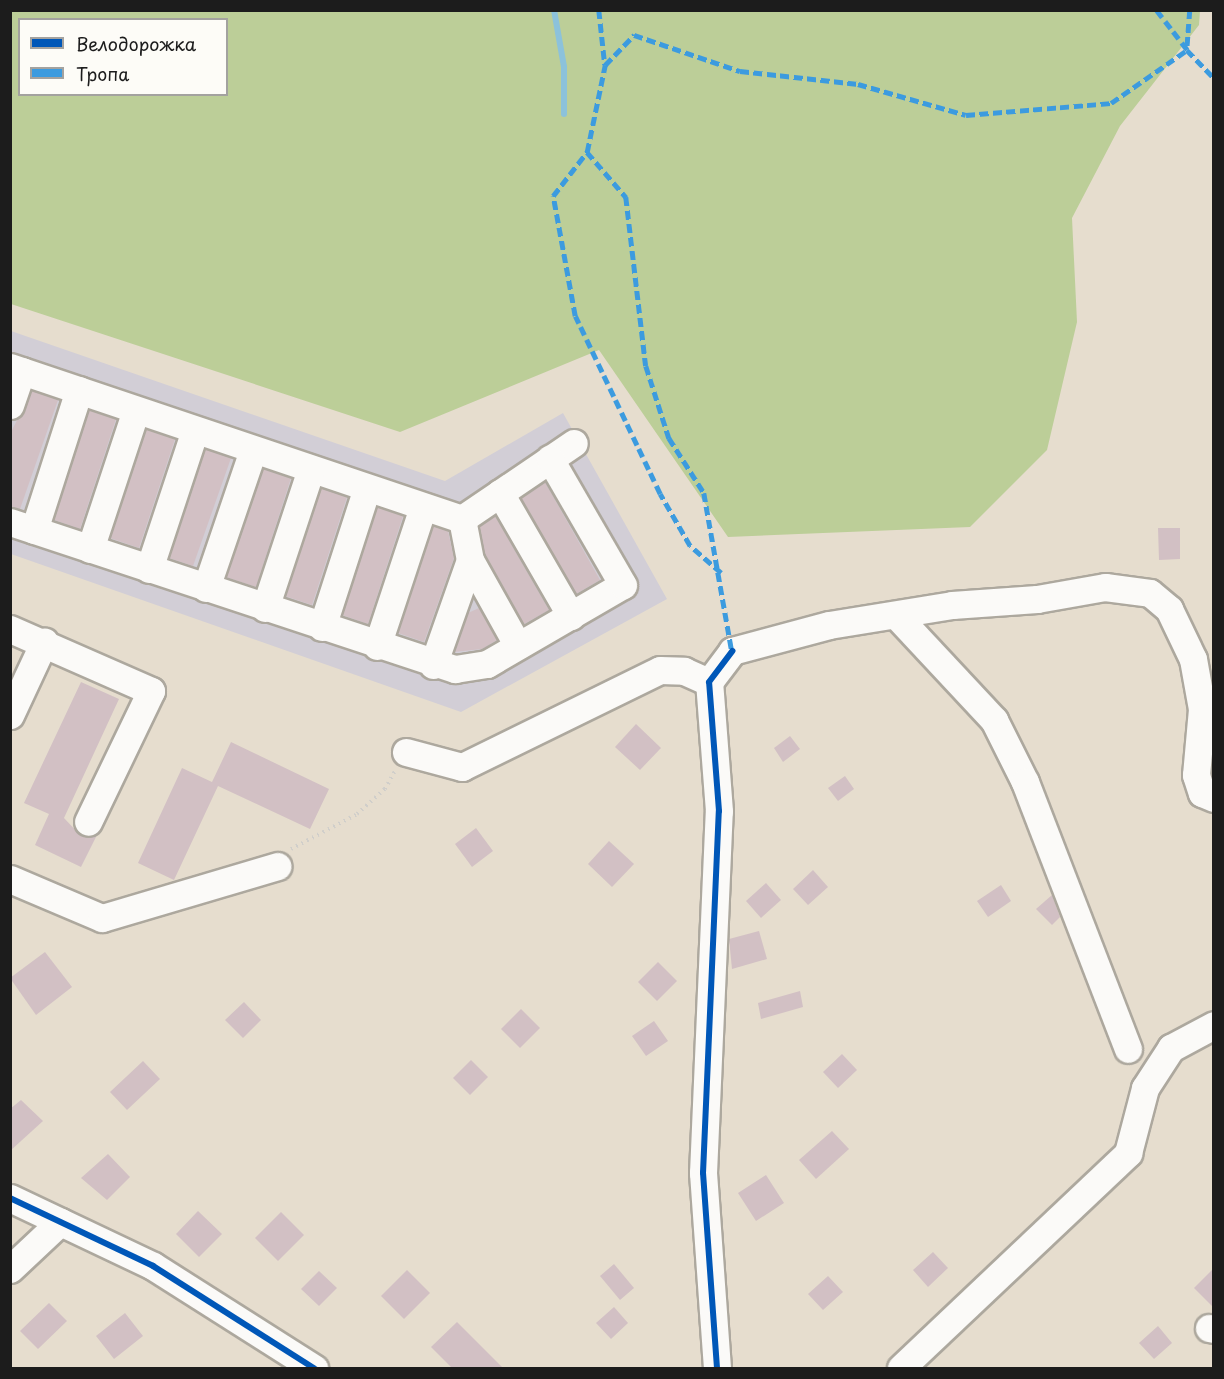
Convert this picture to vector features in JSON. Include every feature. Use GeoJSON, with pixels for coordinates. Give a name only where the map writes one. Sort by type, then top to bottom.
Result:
{"type":"FeatureCollection","features":[{"type":"Feature","properties":{"kind":"street"},"geometry":{"type":"LineString","coordinates":[[10,405],[16,369],[462,519]]}},
{"type":"Feature","properties":{"kind":"street"},"geometry":{"type":"LineString","coordinates":[[79,390],[22,526],[433,665],[455,669],[487,664],[623,585],[550,459]]}},
{"type":"Feature","properties":{"kind":"street"},"geometry":{"type":"LineString","coordinates":[[90,549],[136,410]]}},
{"type":"Feature","properties":{"kind":"street"},"geometry":{"type":"LineString","coordinates":[[149,569],[195,430]]}},
{"type":"Feature","properties":{"kind":"street"},"geometry":{"type":"LineString","coordinates":[[462,519],[574,443]]}},
{"type":"Feature","properties":{"kind":"street"},"geometry":{"type":"LineString","coordinates":[[207,588],[253,450]]}},
{"type":"Feature","properties":{"kind":"street"},"geometry":{"type":"LineString","coordinates":[[265,608],[311,469]]}},
{"type":"Feature","properties":{"kind":"street"},"geometry":{"type":"LineString","coordinates":[[322,627],[367,488]]}},
{"type":"Feature","properties":{"kind":"street"},"geometry":{"type":"LineString","coordinates":[[500,493],[570,616]]}},
{"type":"Feature","properties":{"kind":"street"},"geometry":{"type":"LineString","coordinates":[[377,646],[423,507]]}},
{"type":"Feature","properties":{"kind":"street"},"geometry":{"type":"LineString","coordinates":[[462,519],[470,560],[519,646]]}},
{"type":"Feature","properties":{"kind":"street"},"geometry":{"type":"LineString","coordinates":[[433,665],[470,560]]}},
{"type":"Feature","properties":{"kind":"street"},"geometry":{"type":"LineString","coordinates":[[717,1368],[703,1173],[719,811],[709,682],[732,651],[829,625],[1105,586],[1150,593],[1169,609],[1193,659],[1202,709],[1196,775],[1202,793],[1214,798]]}},
{"type":"Feature","properties":{"kind":"street"},"geometry":{"type":"LineString","coordinates":[[896,615],[994,720],[1025,782],[1128,1049]]}},
{"type":"Feature","properties":{"kind":"street"},"geometry":{"type":"LineString","coordinates":[[10,629],[151,691],[88,822]]}},
{"type":"Feature","properties":{"kind":"street"},"geometry":{"type":"LineString","coordinates":[[10,715],[44,642]]}},
{"type":"Feature","properties":{"kind":"street"},"geometry":{"type":"LineString","coordinates":[[406,752],[462,767],[660,670],[684,671],[709,682]]}},
{"type":"Feature","properties":{"kind":"street"},"geometry":{"type":"LineString","coordinates":[[10,879],[102,918],[279,858]]}},
{"type":"Feature","properties":{"kind":"street"},"geometry":{"type":"LineString","coordinates":[[901,1368],[1128,1153],[1145,1088],[1171,1048],[1214,1025]]}},
{"type":"Feature","properties":{"kind":"street"},"geometry":{"type":"LineString","coordinates":[[10,1198],[153,1266],[314,1368]]}},
{"type":"Feature","properties":{"kind":"street"},"geometry":{"type":"LineString","coordinates":[[10,1269],[60,1222]]}},
{"type":"Feature","properties":{"kind":"path"},"geometry":{"type":"LineString","coordinates":[[279,858],[357,814],[386,789],[406,752]]}},
{"type":"Feature","properties":{"kind":"shaded area"},"geometry":{"type":"Polygon","coordinates":[[[11,331],[445,481],[563,413],[667,599],[461,712],[11,554],[11,331]]]}},
{"type":"Feature","properties":{"kind":"green space"},"geometry":{"type":"Polygon","coordinates":[[[1200,10],[1199,25],[1120,126],[1072,218],[1077,322],[1047,450],[970,527],[728,537],[599,350],[400,432],[11,304],[10,11],[1200,10]]]}},
{"type":"Feature","properties":{"kind":"building"},"geometry":{"type":"Polygon","coordinates":[[[32,391],[58,400],[20,509],[10,507],[10,434],[32,391]]]}},
{"type":"Feature","properties":{"kind":"building"},"geometry":{"type":"Polygon","coordinates":[[[89,410],[116,419],[80,529],[54,520],[89,410]]]}},
{"type":"Feature","properties":{"kind":"building"},"geometry":{"type":"Polygon","coordinates":[[[146,429],[175,439],[139,548],[110,538],[146,429]]]}},
{"type":"Feature","properties":{"kind":"building"},"geometry":{"type":"Polygon","coordinates":[[[205,449],[231,458],[193,566],[169,558],[205,449]]]}},
{"type":"Feature","properties":{"kind":"building"},"geometry":{"type":"Polygon","coordinates":[[[263,469],[291,478],[256,587],[226,577],[263,469]]]}},
{"type":"Feature","properties":{"kind":"building"},"geometry":{"type":"Polygon","coordinates":[[[545,482],[600,580],[576,594],[521,498],[545,482]]]}},
{"type":"Feature","properties":{"kind":"building"},"geometry":{"type":"Polygon","coordinates":[[[321,488],[347,497],[312,605],[285,596],[321,488]]]}},
{"type":"Feature","properties":{"kind":"building"},"geometry":{"type":"Polygon","coordinates":[[[377,507],[403,516],[368,624],[342,615],[377,507]]]}},
{"type":"Feature","properties":{"kind":"building"},"geometry":{"type":"Polygon","coordinates":[[[495,516],[549,610],[524,624],[485,555],[479,526],[495,516]]]}},
{"type":"Feature","properties":{"kind":"building"},"geometry":{"type":"Polygon","coordinates":[[[433,526],[448,531],[454,558],[424,642],[398,633],[433,526]]]}},
{"type":"Feature","properties":{"kind":"building"},"geometry":{"type":"Polygon","coordinates":[[[1158,528],[1180,528],[1180,559],[1159,560],[1158,528]]]}},
{"type":"Feature","properties":{"kind":"building"},"geometry":{"type":"Polygon","coordinates":[[[479,608],[497,640],[482,649],[454,652],[468,613],[479,608]]]}},
{"type":"Feature","properties":{"kind":"building"},"geometry":{"type":"Polygon","coordinates":[[[81,682],[119,699],[64,818],[81,836],[97,835],[81,867],[35,845],[49,814],[24,803],[81,682]]]}},
{"type":"Feature","properties":{"kind":"building"},"geometry":{"type":"Polygon","coordinates":[[[636,724],[661,748],[640,770],[615,747],[636,724]]]}},
{"type":"Feature","properties":{"kind":"building"},"geometry":{"type":"Polygon","coordinates":[[[790,736],[800,749],[783,762],[774,748],[790,736]]]}},
{"type":"Feature","properties":{"kind":"building"},"geometry":{"type":"Polygon","coordinates":[[[231,742],[329,789],[310,829],[218,786],[174,880],[138,863],[182,768],[212,782],[231,742]]]}},
{"type":"Feature","properties":{"kind":"building"},"geometry":{"type":"Polygon","coordinates":[[[845,776],[854,789],[838,801],[828,788],[845,776]]]}},
{"type":"Feature","properties":{"kind":"building"},"geometry":{"type":"Polygon","coordinates":[[[476,828],[493,851],[472,867],[455,844],[476,828]]]}},
{"type":"Feature","properties":{"kind":"building"},"geometry":{"type":"Polygon","coordinates":[[[609,841],[634,864],[612,887],[588,864],[609,841]]]}},
{"type":"Feature","properties":{"kind":"building"},"geometry":{"type":"Polygon","coordinates":[[[813,870],[828,887],[808,905],[793,889],[813,870]]]}},
{"type":"Feature","properties":{"kind":"building"},"geometry":{"type":"Polygon","coordinates":[[[766,883],[781,900],[761,918],[746,901],[766,883]]]}},
{"type":"Feature","properties":{"kind":"building"},"geometry":{"type":"Polygon","coordinates":[[[1001,885],[1011,901],[988,917],[977,901],[1001,885]]]}},
{"type":"Feature","properties":{"kind":"building"},"geometry":{"type":"Polygon","coordinates":[[[1052,895],[1060,917],[1052,925],[1036,909],[1052,895]]]}},
{"type":"Feature","properties":{"kind":"building"},"geometry":{"type":"Polygon","coordinates":[[[759,931],[767,959],[732,969],[729,939],[759,931]]]}},
{"type":"Feature","properties":{"kind":"building"},"geometry":{"type":"Polygon","coordinates":[[[45,952],[72,987],[36,1015],[10,978],[45,952]]]}},
{"type":"Feature","properties":{"kind":"building"},"geometry":{"type":"Polygon","coordinates":[[[658,962],[677,981],[657,1001],[638,982],[658,962]]]}},
{"type":"Feature","properties":{"kind":"building"},"geometry":{"type":"Polygon","coordinates":[[[800,991],[803,1007],[761,1019],[758,1003],[800,991]]]}},
{"type":"Feature","properties":{"kind":"building"},"geometry":{"type":"Polygon","coordinates":[[[244,1002],[261,1020],[243,1038],[225,1020],[244,1002]]]}},
{"type":"Feature","properties":{"kind":"building"},"geometry":{"type":"Polygon","coordinates":[[[521,1009],[540,1028],[520,1048],[501,1029],[521,1009]]]}},
{"type":"Feature","properties":{"kind":"building"},"geometry":{"type":"Polygon","coordinates":[[[654,1021],[668,1041],[646,1056],[632,1036],[654,1021]]]}},
{"type":"Feature","properties":{"kind":"building"},"geometry":{"type":"Polygon","coordinates":[[[842,1054],[857,1070],[838,1088],[823,1072],[842,1054]]]}},
{"type":"Feature","properties":{"kind":"building"},"geometry":{"type":"Polygon","coordinates":[[[471,1060],[488,1077],[470,1095],[453,1078],[471,1060]]]}},
{"type":"Feature","properties":{"kind":"building"},"geometry":{"type":"Polygon","coordinates":[[[143,1061],[160,1079],[127,1110],[110,1092],[143,1061]]]}},
{"type":"Feature","properties":{"kind":"building"},"geometry":{"type":"Polygon","coordinates":[[[21,1100],[43,1121],[10,1151],[10,1109],[21,1100]]]}},
{"type":"Feature","properties":{"kind":"building"},"geometry":{"type":"Polygon","coordinates":[[[832,1131],[849,1149],[816,1179],[799,1160],[832,1131]]]}},
{"type":"Feature","properties":{"kind":"building"},"geometry":{"type":"Polygon","coordinates":[[[108,1154],[130,1177],[107,1200],[81,1178],[108,1154]]]}},
{"type":"Feature","properties":{"kind":"building"},"geometry":{"type":"Polygon","coordinates":[[[766,1175],[784,1203],[756,1221],[738,1193],[766,1175]]]}},
{"type":"Feature","properties":{"kind":"building"},"geometry":{"type":"Polygon","coordinates":[[[198,1211],[222,1234],[199,1257],[176,1234],[198,1211]]]}},
{"type":"Feature","properties":{"kind":"building"},"geometry":{"type":"Polygon","coordinates":[[[281,1212],[304,1235],[278,1261],[255,1238],[281,1212]]]}},
{"type":"Feature","properties":{"kind":"building"},"geometry":{"type":"Polygon","coordinates":[[[933,1252],[948,1268],[928,1287],[913,1270],[933,1252]]]}},
{"type":"Feature","properties":{"kind":"building"},"geometry":{"type":"Polygon","coordinates":[[[614,1264],[634,1288],[620,1300],[600,1276],[614,1264]]]}},
{"type":"Feature","properties":{"kind":"building"},"geometry":{"type":"Polygon","coordinates":[[[1214,1268],[1214,1308],[1194,1288],[1214,1268]]]}},
{"type":"Feature","properties":{"kind":"building"},"geometry":{"type":"Polygon","coordinates":[[[407,1270],[430,1293],[404,1319],[381,1296],[407,1270]]]}},
{"type":"Feature","properties":{"kind":"building"},"geometry":{"type":"Polygon","coordinates":[[[319,1271],[337,1288],[319,1306],[301,1289],[319,1271]]]}},
{"type":"Feature","properties":{"kind":"building"},"geometry":{"type":"Polygon","coordinates":[[[828,1276],[843,1292],[823,1310],[808,1294],[828,1276]]]}},
{"type":"Feature","properties":{"kind":"building"},"geometry":{"type":"Polygon","coordinates":[[[49,1303],[67,1321],[38,1349],[20,1331],[49,1303]]]}},
{"type":"Feature","properties":{"kind":"building"},"geometry":{"type":"Polygon","coordinates":[[[614,1307],[628,1323],[611,1339],[596,1323],[614,1307]]]}},
{"type":"Feature","properties":{"kind":"building"},"geometry":{"type":"Polygon","coordinates":[[[125,1313],[143,1336],[114,1359],[96,1336],[125,1313]]]}},
{"type":"Feature","properties":{"kind":"building"},"geometry":{"type":"Polygon","coordinates":[[[457,1322],[503,1368],[452,1368],[431,1347],[457,1322]]]}},
{"type":"Feature","properties":{"kind":"building"},"geometry":{"type":"Polygon","coordinates":[[[1158,1326],[1172,1343],[1154,1359],[1139,1343],[1158,1326]]]}},
{"type":"Feature","properties":{"kind":"waterway"},"geometry":{"type":"LineString","coordinates":[[554,10],[564,67],[564,114]]}},
{"type":"Feature","properties":{"kind":"marked path"},"geometry":{"type":"LineString","coordinates":[[599,10],[605,65]]}},
{"type":"Feature","properties":{"kind":"marked path"},"geometry":{"type":"LineString","coordinates":[[721,573],[690,546],[660,494],[575,316],[553,196],[587,152],[605,65],[634,35],[740,71],[858,84],[966,115],[1111,103],[1187,50],[1156,10]]}},
{"type":"Feature","properties":{"kind":"marked path"},"geometry":{"type":"LineString","coordinates":[[1190,10],[1187,50],[1214,78]]}},
{"type":"Feature","properties":{"kind":"marked path"},"geometry":{"type":"LineString","coordinates":[[587,152],[626,197],[646,366],[669,438],[704,493],[732,651]]}},
{"type":"Feature","properties":{"kind":"cycle path"},"geometry":{"type":"LineString","coordinates":[[717,1368],[703,1173],[719,811],[709,682],[732,651]]}},
{"type":"Feature","properties":{"kind":"cycle path"},"geometry":{"type":"LineString","coordinates":[[10,1198],[153,1266],[314,1368]]}}]}
